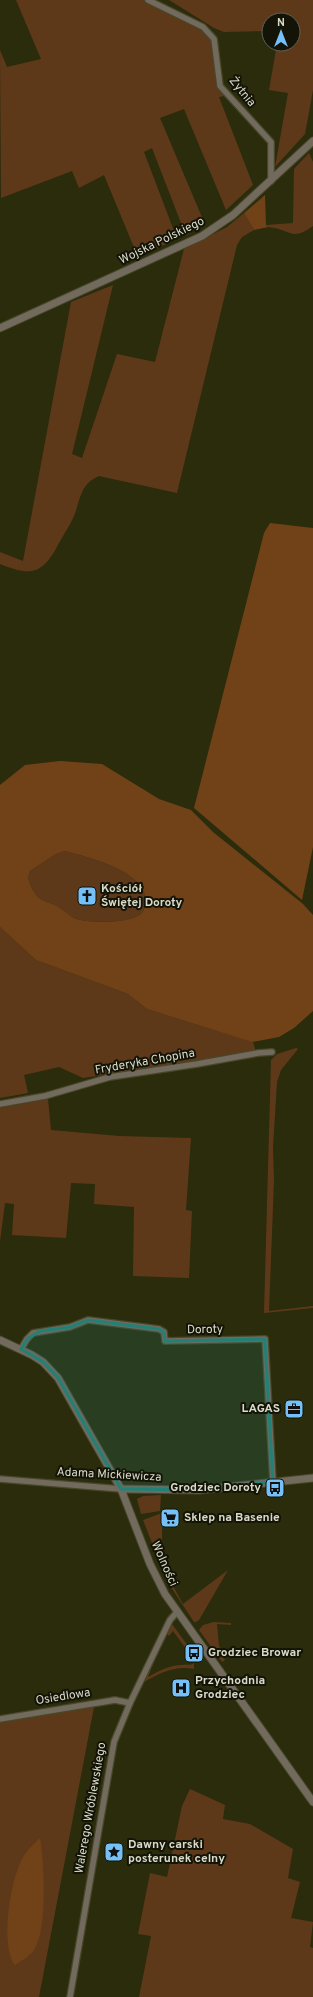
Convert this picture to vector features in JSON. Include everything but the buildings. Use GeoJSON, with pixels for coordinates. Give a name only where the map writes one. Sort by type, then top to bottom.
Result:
{"type":"FeatureCollection","features":[{"type":"Feature","properties":{"kind":"street","name":"Żytnia"},"geometry":{"type":"LineString","coordinates":[[148,0],[203,27],[214,39],[220,86],[271,142],[271,181]]}},
{"type":"Feature","properties":{"kind":"street","name":"Wojska Polskiego"},"geometry":{"type":"LineString","coordinates":[[0,328],[202,236],[233,215],[313,141]]}},
{"type":"Feature","properties":{"kind":"street","name":"Fryderyka Chopina"},"geometry":{"type":"LineString","coordinates":[[0,1104],[45,1096],[110,1077],[272,1052]]}},
{"type":"Feature","properties":{"kind":"street","name":"Doroty"},"geometry":{"type":"LineString","coordinates":[[21,1350],[27,1339],[33,1333],[70,1327],[88,1320],[159,1329],[164,1332],[165,1340],[265,1340],[273,1482]]}},
{"type":"Feature","properties":{"kind":"street","name":"Wolności"},"geometry":{"type":"LineString","coordinates":[[0,1340],[43,1362],[58,1378],[121,1489],[150,1564],[165,1594],[313,1802]]}},
{"type":"Feature","properties":{"kind":"street","name":"Adama Mickiewicza"},"geometry":{"type":"LineString","coordinates":[[0,1479],[121,1489],[199,1490],[313,1478]]}},
{"type":"Feature","properties":{"kind":"street","name":"Walerego Wróblewskiego"},"geometry":{"type":"LineString","coordinates":[[70,1997],[114,1742],[130,1703],[170,1620],[178,1612]]}},
{"type":"Feature","properties":{"kind":"street","name":"Osiedlowa"},"geometry":{"type":"LineString","coordinates":[[0,1719],[115,1700],[130,1703]]}},
{"type":"Feature","properties":{"kind":"highlighted area"},"geometry":{"type":"Polygon","coordinates":[[[88,1320],[159,1329],[164,1332],[165,1341],[265,1339],[273,1482],[199,1490],[121,1489],[58,1378],[43,1362],[21,1349],[27,1339],[40,1331],[70,1327],[88,1320]]]}},
{"type":"Feature","properties":{"kind":"shaded area"},"geometry":{"type":"Polygon","coordinates":[[[16,0],[145,0],[204,29],[213,42],[216,84],[224,96],[219,97],[253,185],[226,210],[184,109],[160,118],[204,222],[186,236],[152,148],[144,152],[177,239],[138,257],[104,175],[79,188],[72,171],[1,198],[0,50],[7,67],[41,59],[16,0]]]}},
{"type":"Feature","properties":{"kind":"shaded area"},"geometry":{"type":"Polygon","coordinates":[[[169,0],[313,0],[313,90],[305,134],[275,167],[288,93],[269,90],[276,52],[301,52],[301,12],[261,12],[261,31],[224,32],[214,28],[169,0]]]}},
{"type":"Feature","properties":{"kind":"shaded area"},"geometry":{"type":"Polygon","coordinates":[[[309,153],[313,162],[313,226],[306,231],[295,234],[268,227],[266,225],[293,223],[294,169],[309,153]]]}},
{"type":"Feature","properties":{"kind":"shaded area"},"geometry":{"type":"Polygon","coordinates":[[[265,195],[266,225],[268,227],[254,230],[244,213],[265,195]]]}},
{"type":"Feature","properties":{"kind":"shaded area"},"geometry":{"type":"Polygon","coordinates":[[[244,213],[254,230],[242,237],[237,245],[177,493],[99,476],[93,479],[85,487],[71,523],[48,561],[42,567],[36,570],[20,571],[0,564],[0,552],[23,561],[71,302],[113,285],[72,454],[82,458],[117,354],[155,362],[184,249],[227,227],[244,213]]]}},
{"type":"Feature","properties":{"kind":"shaded area"},"geometry":{"type":"Polygon","coordinates":[[[270,523],[313,528],[313,847],[302,900],[194,808],[264,533],[270,523]]]}},
{"type":"Feature","properties":{"kind":"shaded area"},"geometry":{"type":"Polygon","coordinates":[[[60,761],[102,764],[159,799],[191,810],[213,832],[303,904],[313,915],[313,1011],[294,1028],[279,1037],[252,1042],[147,1009],[128,994],[36,960],[0,927],[0,785],[25,765],[60,761]],[[65,851],[56,854],[30,871],[28,878],[38,897],[59,907],[74,918],[80,920],[108,922],[127,920],[141,914],[146,901],[143,890],[137,881],[114,867],[65,851]]]}},
{"type":"Feature","properties":{"kind":"shaded area"},"geometry":{"type":"Polygon","coordinates":[[[65,851],[114,867],[137,881],[143,890],[146,901],[141,914],[127,920],[108,922],[80,920],[74,918],[59,907],[38,897],[28,878],[30,871],[56,854],[65,851]]]}},
{"type":"Feature","properties":{"kind":"shaded area"},"geometry":{"type":"Polygon","coordinates":[[[0,927],[36,960],[128,994],[147,1009],[253,1042],[256,1052],[83,1078],[59,1067],[24,1075],[28,1093],[0,1098],[0,927]]]}},
{"type":"Feature","properties":{"kind":"shaded area"},"geometry":{"type":"Polygon","coordinates":[[[296,1048],[298,1049],[281,1070],[277,1082],[273,1147],[274,1180],[269,1311],[313,1306],[313,1308],[264,1313],[271,1060],[277,1054],[296,1048]]]}},
{"type":"Feature","properties":{"kind":"shaded area"},"geometry":{"type":"Polygon","coordinates":[[[48,1099],[51,1130],[119,1136],[191,1138],[186,1210],[192,1211],[189,1278],[133,1276],[134,1207],[94,1204],[95,1184],[71,1183],[66,1238],[12,1235],[14,1204],[5,1203],[0,1241],[0,1108],[48,1099]]]}},
{"type":"Feature","properties":{"kind":"shaded area"},"geometry":{"type":"Polygon","coordinates":[[[161,1495],[160,1511],[141,1514],[137,1499],[143,1496],[161,1495]]]}},
{"type":"Feature","properties":{"kind":"shaded area"},"geometry":{"type":"Polygon","coordinates":[[[162,1513],[162,1560],[159,1561],[143,1520],[162,1513]]]}},
{"type":"Feature","properties":{"kind":"shaded area"},"geometry":{"type":"Polygon","coordinates":[[[228,1570],[199,1620],[196,1622],[194,1622],[165,1578],[168,1577],[183,1604],[228,1570]]]}},
{"type":"Feature","properties":{"kind":"shaded area"},"geometry":{"type":"Polygon","coordinates":[[[214,1622],[231,1623],[231,1625],[217,1624],[219,1645],[225,1660],[222,1662],[199,1630],[203,1625],[214,1622]]]}},
{"type":"Feature","properties":{"kind":"shaded area"},"geometry":{"type":"Polygon","coordinates":[[[172,1624],[196,1657],[195,1661],[173,1631],[169,1636],[167,1633],[172,1624]]]}},
{"type":"Feature","properties":{"kind":"shaded area"},"geometry":{"type":"Polygon","coordinates":[[[160,1647],[148,1677],[178,1665],[190,1665],[194,1663],[194,1669],[174,1669],[144,1682],[160,1647]]]}},
{"type":"Feature","properties":{"kind":"shaded area"},"geometry":{"type":"Polygon","coordinates":[[[94,1707],[39,1997],[0,1997],[0,1722],[94,1707]]]}},
{"type":"Feature","properties":{"kind":"shaded area"},"geometry":{"type":"Polygon","coordinates":[[[190,1789],[225,1805],[223,1819],[250,1824],[293,1849],[288,1878],[300,1882],[291,1918],[313,1922],[310,1947],[313,1948],[313,1997],[139,1997],[151,1936],[138,1934],[150,1873],[167,1877],[182,1806],[190,1789]]]}},
{"type":"Feature","properties":{"kind":"shaded area"},"geometry":{"type":"Polygon","coordinates":[[[40,1838],[44,1879],[41,1927],[34,1950],[15,1965],[8,1942],[11,1894],[15,1878],[25,1854],[40,1838]]]}},
{"type":"Feature","properties":{"kind":"place","name":"Kościół Świętej Doroty"},"geometry":{"type":"Point","coordinates":[87,896]}},
{"type":"Feature","properties":{"kind":"place","name":"LAGAS"},"geometry":{"type":"Point","coordinates":[294,1409]}},
{"type":"Feature","properties":{"kind":"place","name":"Grodziec Doroty"},"geometry":{"type":"Point","coordinates":[275,1488]}},
{"type":"Feature","properties":{"kind":"place","name":"Sklep na Basenie"},"geometry":{"type":"Point","coordinates":[170,1518]}},
{"type":"Feature","properties":{"kind":"place","name":"Grodziec Browar"},"geometry":{"type":"Point","coordinates":[194,1653]}},
{"type":"Feature","properties":{"kind":"place","name":"Przychodnia Grodziec"},"geometry":{"type":"Point","coordinates":[181,1688]}},
{"type":"Feature","properties":{"kind":"place","name":"Dawny carski posterunek celny"},"geometry":{"type":"Point","coordinates":[114,1852]}}]}
